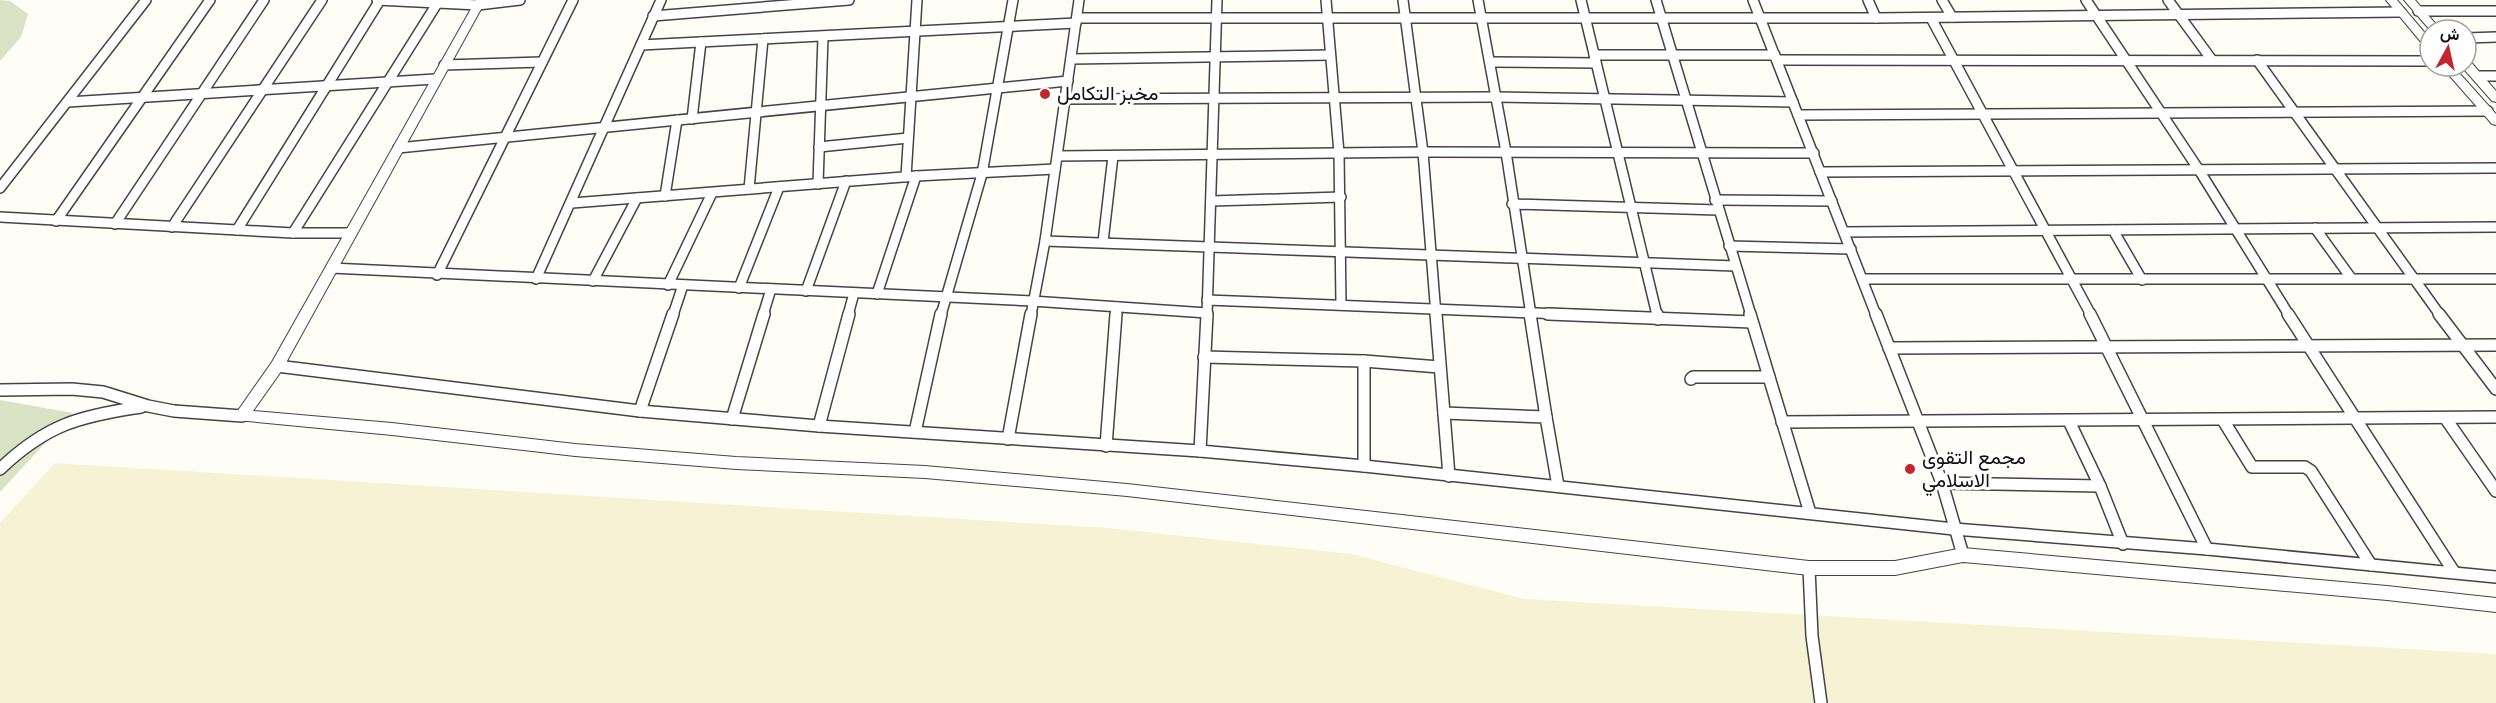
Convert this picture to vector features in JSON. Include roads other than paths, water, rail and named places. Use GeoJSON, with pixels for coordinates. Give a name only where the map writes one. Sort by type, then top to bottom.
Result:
{"type":"FeatureCollection","features":[{"type":"Feature","properties":{"kind":"street"},"geometry":{"type":"LineString","coordinates":[[0,188],[146,0]]}},
{"type":"Feature","properties":{"kind":"street"},"geometry":{"type":"LineString","coordinates":[[56,221],[210,0]]}},
{"type":"Feature","properties":{"kind":"street"},"geometry":{"type":"LineString","coordinates":[[115,224],[264,0]]}},
{"type":"Feature","properties":{"kind":"street"},"geometry":{"type":"LineString","coordinates":[[172,227],[322,0]]}},
{"type":"Feature","properties":{"kind":"street"},"geometry":{"type":"LineString","coordinates":[[237,230],[378,0],[480,2],[520,0]]}},
{"type":"Feature","properties":{"kind":"street"},"geometry":{"type":"LineString","coordinates":[[436,275],[573,0]]}},
{"type":"Feature","properties":{"kind":"street"},"geometry":{"type":"LineString","coordinates":[[536,279],[661,0]]}},
{"type":"Feature","properties":{"kind":"street"},"geometry":{"type":"LineString","coordinates":[[653,16],[849,0]]}},
{"type":"Feature","properties":{"kind":"street"},"geometry":{"type":"LineString","coordinates":[[878,294],[911,177],[908,138],[917,0]]}},
{"type":"Feature","properties":{"kind":"street"},"geometry":{"type":"LineString","coordinates":[[915,432],[945,298],[982,174],[1013,0]]}},
{"type":"Feature","properties":{"kind":"street"},"geometry":{"type":"LineString","coordinates":[[1008,439],[1045,240],[1079,0]]}},
{"type":"Feature","properties":{"kind":"street"},"geometry":{"type":"LineString","coordinates":[[1200,451],[1211,247],[1217,0]]}},
{"type":"Feature","properties":{"kind":"street"},"geometry":{"type":"LineString","coordinates":[[1326,0],[1339,153],[1341,305]]}},
{"type":"Feature","properties":{"kind":"street"},"geometry":{"type":"LineString","coordinates":[[1403,0],[1422,152],[1449,476]]}},
{"type":"Feature","properties":{"kind":"street"},"geometry":{"type":"LineString","coordinates":[[1478,0],[1506,152],[1529,314],[1558,486]]}},
{"type":"Feature","properties":{"kind":"street"},"geometry":{"type":"LineString","coordinates":[[1581,0],[1658,319]]}},
{"type":"Feature","properties":{"kind":"street"},"geometry":{"type":"LineString","coordinates":[[1656,0],[1810,513]]}},
{"type":"Feature","properties":{"kind":"street"},"geometry":{"type":"LineString","coordinates":[[1753,0],[1942,483],[1963,555]]}},
{"type":"Feature","properties":{"kind":"street"},"geometry":{"type":"LineString","coordinates":[[1868,0],[1876,18]]}},
{"type":"Feature","properties":{"kind":"street"},"geometry":{"type":"LineString","coordinates":[[1942,0],[1952,17]]}},
{"type":"Feature","properties":{"kind":"street"},"geometry":{"type":"LineString","coordinates":[[2086,0],[2162,112],[2454,573]]}},
{"type":"Feature","properties":{"kind":"street"},"geometry":{"type":"LineString","coordinates":[[2168,0],[2212,60]]}},
{"type":"Feature","properties":{"kind":"street"},"geometry":{"type":"LineString","coordinates":[[2391,0],[2418,32]]}},
{"type":"Feature","properties":{"kind":"street"},"geometry":{"type":"LineString","coordinates":[[2409,0],[2425,18]]}},
{"type":"Feature","properties":{"kind":"street"},"geometry":{"type":"LineString","coordinates":[[293,233],[438,2]]}},
{"type":"Feature","properties":{"kind":"street"},"geometry":{"type":"LineString","coordinates":[[242,416],[277,366],[480,2]]}},
{"type":"Feature","properties":{"kind":"street"},"geometry":{"type":"LineString","coordinates":[[2418,11],[2496,11]]}},
{"type":"Feature","properties":{"kind":"street"},"geometry":{"type":"LineString","coordinates":[[641,45],[916,32],[1076,20],[1931,18],[2401,12]]}},
{"type":"Feature","properties":{"kind":"street"},"geometry":{"type":"LineString","coordinates":[[1931,18],[1984,113],[2146,421],[2207,549]]}},
{"type":"Feature","properties":{"kind":"street"},"geometry":{"type":"LineString","coordinates":[[818,184],[823,37]]}},
{"type":"Feature","properties":{"kind":"street"},"geometry":{"type":"LineString","coordinates":[[2478,38],[2496,38]]}},
{"type":"Feature","properties":{"kind":"street"},"geometry":{"type":"LineString","coordinates":[[749,189],[763,39]]}},
{"type":"Feature","properties":{"kind":"street"},"geometry":{"type":"LineString","coordinates":[[692,119],[701,42]]}},
{"type":"Feature","properties":{"kind":"street"},"geometry":{"type":"LineString","coordinates":[[1071,59],[1330,55]]}},
{"type":"Feature","properties":{"kind":"street"},"geometry":{"type":"LineString","coordinates":[[1490,62],[1672,56],[1955,61],[2418,61]]}},
{"type":"Feature","properties":{"kind":"street"},"geometry":{"type":"LineString","coordinates":[[2258,60],[2376,228],[2496,389]]}},
{"type":"Feature","properties":{"kind":"street"},"geometry":{"type":"LineString","coordinates":[[444,65],[542,62]]}},
{"type":"Feature","properties":{"kind":"street"},"geometry":{"type":"LineString","coordinates":[[2478,76],[2496,76]]}},
{"type":"Feature","properties":{"kind":"street"},"geometry":{"type":"LineString","coordinates":[[2478,77],[2496,98]]}},
{"type":"Feature","properties":{"kind":"street"},"geometry":{"type":"LineString","coordinates":[[2458,78],[2496,121]]}},
{"type":"Feature","properties":{"kind":"street"},"geometry":{"type":"LineString","coordinates":[[68,102],[435,79]]}},
{"type":"Feature","properties":{"kind":"street"},"geometry":{"type":"LineString","coordinates":[[398,148],[505,135],[756,113],[1068,81]]}},
{"type":"Feature","properties":{"kind":"street"},"geometry":{"type":"LineString","coordinates":[[1065,99],[1496,98],[1793,102]]}},
{"type":"Feature","properties":{"kind":"street"},"geometry":{"type":"LineString","coordinates":[[1798,115],[2488,111]]}},
{"type":"Feature","properties":{"kind":"street"},"geometry":{"type":"LineString","coordinates":[[665,196],[677,120]]}},
{"type":"Feature","properties":{"kind":"street"},"geometry":{"type":"LineString","coordinates":[[819,147],[908,138]]}},
{"type":"Feature","properties":{"kind":"street"},"geometry":{"type":"LineString","coordinates":[[1058,156],[1422,152],[1814,153]]}},
{"type":"Feature","properties":{"kind":"street"},"geometry":{"type":"LineString","coordinates":[[1103,242],[1113,156]]}},
{"type":"Feature","properties":{"kind":"street"},"geometry":{"type":"LineString","coordinates":[[1821,172],[2496,168]]}},
{"type":"Feature","properties":{"kind":"street"},"geometry":{"type":"LineString","coordinates":[[572,203],[846,181],[1055,169]]}},
{"type":"Feature","properties":{"kind":"street"},"geometry":{"type":"LineString","coordinates":[[806,291],[846,181]]}},
{"type":"Feature","properties":{"kind":"street"},"geometry":{"type":"LineString","coordinates":[[738,288],[779,187]]}},
{"type":"Feature","properties":{"kind":"street"},"geometry":{"type":"LineString","coordinates":[[668,285],[712,193]]}},
{"type":"Feature","properties":{"kind":"street"},"geometry":{"type":"LineString","coordinates":[[1211,201],[1341,197]]}},
{"type":"Feature","properties":{"kind":"street"},"geometry":{"type":"LineString","coordinates":[[593,281],[637,198]]}},
{"type":"Feature","properties":{"kind":"street"},"geometry":{"type":"LineString","coordinates":[[1512,204],[1630,207],[1832,201]]}},
{"type":"Feature","properties":{"kind":"street"},"geometry":{"type":"LineString","coordinates":[[0,217],[293,233],[351,233]]}},
{"type":"Feature","properties":{"kind":"street"},"geometry":{"type":"LineString","coordinates":[[1844,232],[2496,226]]}},
{"type":"Feature","properties":{"kind":"street"},"geometry":{"type":"LineString","coordinates":[[2315,228],[2351,278]]}},
{"type":"Feature","properties":{"kind":"street"},"geometry":{"type":"LineString","coordinates":[[2113,230],[2142,280]]}},
{"type":"Feature","properties":{"kind":"street"},"geometry":{"type":"LineString","coordinates":[[1045,240],[1735,266]]}},
{"type":"Feature","properties":{"kind":"street"},"geometry":{"type":"LineString","coordinates":[[1729,246],[1851,249]]}},
{"type":"Feature","properties":{"kind":"street"},"geometry":{"type":"LineString","coordinates":[[331,268],[436,275],[1032,301],[1207,313]]}},
{"type":"Feature","properties":{"kind":"street"},"geometry":{"type":"LineString","coordinates":[[1863,279],[2496,279]]}},
{"type":"Feature","properties":{"kind":"street"},"geometry":{"type":"LineString","coordinates":[[639,411],[683,285]]}},
{"type":"Feature","properties":{"kind":"street"},"geometry":{"type":"LineString","coordinates":[[732,419],[771,289]]}},
{"type":"Feature","properties":{"kind":"street"},"geometry":{"type":"LineString","coordinates":[[819,426],[854,293]]}},
{"type":"Feature","properties":{"kind":"street"},"geometry":{"type":"LineString","coordinates":[[1207,300],[1752,322]]}},
{"type":"Feature","properties":{"kind":"street"},"geometry":{"type":"LineString","coordinates":[[1107,446],[1117,306]]}},
{"type":"Feature","properties":{"kind":"street"},"geometry":{"type":"LineString","coordinates":[[1889,348],[2496,345]]}},
{"type":"Feature","properties":{"kind":"street"},"geometry":{"type":"LineString","coordinates":[[1204,357],[1364,361],[1439,367]]}},
{"type":"Feature","properties":{"kind":"street"},"geometry":{"type":"LineString","coordinates":[[1364,361],[1364,466]]}},
{"type":"Feature","properties":{"kind":"street"},"geometry":{"type":"LineString","coordinates":[[277,366],[639,411],[819,426],[1200,451],[1558,486],[1954,529],[2207,549],[2496,577]]}},
{"type":"Feature","properties":{"kind":"street"},"geometry":{"type":"LineString","coordinates":[[1691,379],[1693,377],[1769,377]]}},
{"type":"Feature","properties":{"kind":"street"},"geometry":{"type":"LineString","coordinates":[[0,390],[72,388],[103,392],[148,406],[392,429],[598,452],[736,463],[925,472],[1127,490],[1809,568],[1895,568],[1963,555],[2496,605]]}},
{"type":"Feature","properties":{"kind":"street"},"geometry":{"type":"LineString","coordinates":[[0,469],[43,433],[66,421],[107,411],[148,406]]}},
{"type":"Feature","properties":{"kind":"street"},"geometry":{"type":"LineString","coordinates":[[1444,413],[1546,417]]}},
{"type":"Feature","properties":{"kind":"street"},"geometry":{"type":"LineString","coordinates":[[1782,422],[2496,417]]}},
{"type":"Feature","properties":{"kind":"street"},"geometry":{"type":"LineString","coordinates":[[2446,419],[2496,491]]}},
{"type":"Feature","properties":{"kind":"street"},"geometry":{"type":"LineString","coordinates":[[2223,420],[2252,467],[2305,467],[2311,471],[2371,565]]}},
{"type":"Feature","properties":{"kind":"street"},"geometry":{"type":"LineString","coordinates":[[2069,421],[2100,486],[2123,543]]}},
{"type":"Feature","properties":{"kind":"street"},"geometry":{"type":"LineString","coordinates":[[1942,483],[2100,486]]}},
{"type":"Feature","properties":{"kind":"street"},"geometry":{"type":"LineString","coordinates":[[1809,568],[1812,636],[1821,703]]}},
{"type":"Feature","properties":{"kind":"place","name":"مخبز التكامل"},"geometry":{"type":"Point","coordinates":[1045,94]}},
{"type":"Feature","properties":{"kind":"place","name":"مجمع التقوى الاسلامي"},"geometry":{"type":"Point","coordinates":[1910,469]}}]}
